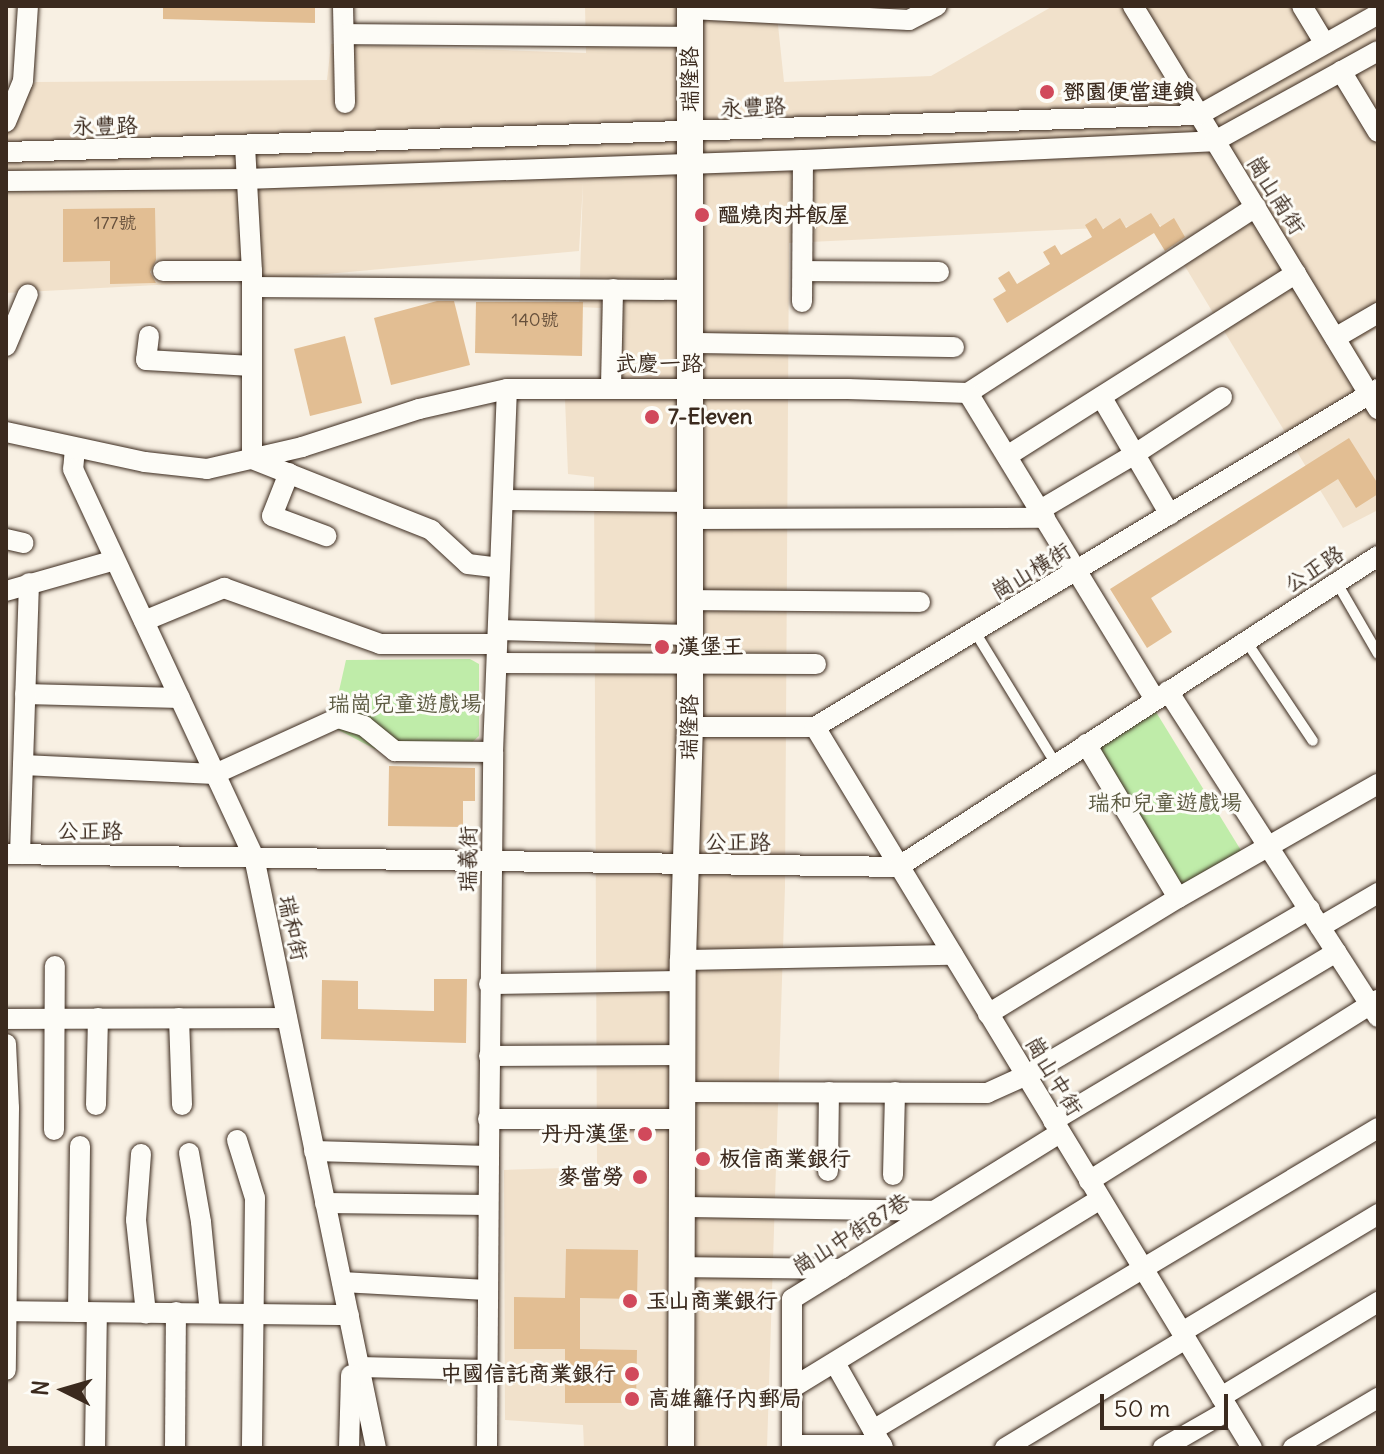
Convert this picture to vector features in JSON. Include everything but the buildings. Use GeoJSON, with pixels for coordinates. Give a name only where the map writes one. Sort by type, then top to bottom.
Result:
{"type":"FeatureCollection","features":[{"type":"Feature","properties":{"kind":"street"},"geometry":{"type":"LineString","coordinates":[[6,122],[28,6]]}},
{"type":"Feature","properties":{"kind":"street"},"geometry":{"type":"LineString","coordinates":[[343,6],[345,103]]}},
{"type":"Feature","properties":{"kind":"street"},"geometry":{"type":"LineString","coordinates":[[690,8],[909,20],[937,6]]}},
{"type":"Feature","properties":{"kind":"street","name":"崗山南街"},"geometry":{"type":"LineString","coordinates":[[1133,6],[1335,338],[1375,397]]}},
{"type":"Feature","properties":{"kind":"street"},"geometry":{"type":"LineString","coordinates":[[1302,6],[1325,44]]}},
{"type":"Feature","properties":{"kind":"street","name":"瑞隆路"},"geometry":{"type":"LineString","coordinates":[[681,1448],[682,1092],[690,727],[690,8]]}},
{"type":"Feature","properties":{"kind":"street","name":"永豐路"},"geometry":{"type":"LineString","coordinates":[[6,152],[1199,115],[1378,14]]}},
{"type":"Feature","properties":{"kind":"street"},"geometry":{"type":"LineString","coordinates":[[344,34],[690,37]]}},
{"type":"Feature","properties":{"kind":"street"},"geometry":{"type":"LineString","coordinates":[[6,181],[245,179],[803,160],[1215,141],[1378,51]]}},
{"type":"Feature","properties":{"kind":"street"},"geometry":{"type":"LineString","coordinates":[[1341,71],[1378,132]]}},
{"type":"Feature","properties":{"kind":"street"},"geometry":{"type":"LineString","coordinates":[[245,146],[252,279],[252,459],[431,530],[468,564],[500,568]]}},
{"type":"Feature","properties":{"kind":"street"},"geometry":{"type":"LineString","coordinates":[[802,302],[803,160]]}},
{"type":"Feature","properties":{"kind":"street"},"geometry":{"type":"LineString","coordinates":[[792,1388],[835,1363],[1376,1007],[1077,571],[968,393],[1256,207]]}},
{"type":"Feature","properties":{"kind":"street"},"geometry":{"type":"LineString","coordinates":[[163,271],[252,279],[692,290]]}},
{"type":"Feature","properties":{"kind":"street"},"geometry":{"type":"LineString","coordinates":[[803,271],[939,272]]}},
{"type":"Feature","properties":{"kind":"street"},"geometry":{"type":"LineString","coordinates":[[1007,456],[1296,273]]}},
{"type":"Feature","properties":{"kind":"street"},"geometry":{"type":"LineString","coordinates":[[611,387],[613,289]]}},
{"type":"Feature","properties":{"kind":"street"},"geometry":{"type":"LineString","coordinates":[[6,346],[28,294]]}},
{"type":"Feature","properties":{"kind":"street"},"geometry":{"type":"LineString","coordinates":[[1335,338],[1378,313]]}},
{"type":"Feature","properties":{"kind":"street"},"geometry":{"type":"LineString","coordinates":[[149,336],[146,360],[252,366]]}},
{"type":"Feature","properties":{"kind":"street"},"geometry":{"type":"LineString","coordinates":[[692,343],[954,347]]}},
{"type":"Feature","properties":{"kind":"street","name":"武慶一路"},"geometry":{"type":"LineString","coordinates":[[6,432],[75,448],[207,469],[302,447],[419,409],[507,389],[611,387],[968,393]]}},
{"type":"Feature","properties":{"kind":"street","name":"瑞義街"},"geometry":{"type":"LineString","coordinates":[[487,1448],[493,752],[507,389]]}},
{"type":"Feature","properties":{"kind":"street"},"geometry":{"type":"LineString","coordinates":[[503,500],[691,510],[1042,514],[1222,397]]}},
{"type":"Feature","properties":{"kind":"street","name":"崗山橫街"},"geometry":{"type":"LineString","coordinates":[[815,727],[1170,515],[1375,397]]}},
{"type":"Feature","properties":{"kind":"street"},"geometry":{"type":"LineString","coordinates":[[1102,398],[1170,515]]}},
{"type":"Feature","properties":{"kind":"street","name":"瑞和街"},"geometry":{"type":"LineString","coordinates":[[75,448],[73,469],[254,857],[376,1448]]}},
{"type":"Feature","properties":{"kind":"street"},"geometry":{"type":"LineString","coordinates":[[289,473],[272,516],[326,536]]}},
{"type":"Feature","properties":{"kind":"street","name":"公正路"},"geometry":{"type":"LineString","coordinates":[[13,854],[898,867],[1378,556]]}},
{"type":"Feature","properties":{"kind":"street"},"geometry":{"type":"LineString","coordinates":[[6,591],[115,560]]}},
{"type":"Feature","properties":{"kind":"street"},"geometry":{"type":"LineString","coordinates":[[13,854],[23,765],[29,583]]}},
{"type":"Feature","properties":{"kind":"street"},"geometry":{"type":"LineString","coordinates":[[144,621],[224,588],[380,644],[497,646],[690,661],[816,664]]}},
{"type":"Feature","properties":{"kind":"street"},"geometry":{"type":"LineString","coordinates":[[690,600],[920,602]]}},
{"type":"Feature","properties":{"kind":"street"},"geometry":{"type":"LineString","coordinates":[[497,646],[690,635]]}},
{"type":"Feature","properties":{"kind":"street"},"geometry":{"type":"LineString","coordinates":[[25,694],[180,698]]}},
{"type":"Feature","properties":{"kind":"street"},"geometry":{"type":"LineString","coordinates":[[23,765],[215,774],[338,718],[364,726],[395,751],[493,752]]}},
{"type":"Feature","properties":{"kind":"street"},"geometry":{"type":"LineString","coordinates":[[690,727],[815,727]]}},
{"type":"Feature","properties":{"kind":"street","name":"崗山中街"},"geometry":{"type":"LineString","coordinates":[[815,727],[1252,1448]]}},
{"type":"Feature","properties":{"kind":"street"},"geometry":{"type":"LineString","coordinates":[[1086,744],[1178,898]]}},
{"type":"Feature","properties":{"kind":"street"},"geometry":{"type":"LineString","coordinates":[[988,1014],[1178,898],[1378,784]]}},
{"type":"Feature","properties":{"kind":"street"},"geometry":{"type":"LineString","coordinates":[[682,1092],[987,1093],[1027,1075],[1315,918],[1378,893]]}},
{"type":"Feature","properties":{"kind":"street","name":"崗山中街87巷"},"geometry":{"type":"LineString","coordinates":[[792,1447],[792,1299],[934,1211],[1056,1127],[1336,952]]}},
{"type":"Feature","properties":{"kind":"street"},"geometry":{"type":"LineString","coordinates":[[489,984],[953,955]]}},
{"type":"Feature","properties":{"kind":"street"},"geometry":{"type":"LineString","coordinates":[[54,1130],[55,966]]}},
{"type":"Feature","properties":{"kind":"street"},"geometry":{"type":"LineString","coordinates":[[96,1105],[98,1018]]}},
{"type":"Feature","properties":{"kind":"street"},"geometry":{"type":"LineString","coordinates":[[179,1018],[182,1105]]}},
{"type":"Feature","properties":{"kind":"street"},"geometry":{"type":"LineString","coordinates":[[6,1019],[287,1018]]}},
{"type":"Feature","properties":{"kind":"street"},"geometry":{"type":"LineString","coordinates":[[6,1044],[9,1108],[6,1370]]}},
{"type":"Feature","properties":{"kind":"street"},"geometry":{"type":"LineString","coordinates":[[489,1056],[683,1055]]}},
{"type":"Feature","properties":{"kind":"street"},"geometry":{"type":"LineString","coordinates":[[828,1171],[829,1092]]}},
{"type":"Feature","properties":{"kind":"street"},"geometry":{"type":"LineString","coordinates":[[893,1175],[895,1092]]}},
{"type":"Feature","properties":{"kind":"street"},"geometry":{"type":"LineString","coordinates":[[488,1119],[683,1119]]}},
{"type":"Feature","properties":{"kind":"street"},"geometry":{"type":"LineString","coordinates":[[792,1447],[879,1441],[1144,1270],[1378,1128]]}},
{"type":"Feature","properties":{"kind":"street"},"geometry":{"type":"LineString","coordinates":[[237,1140],[255,1198],[252,1448]]}},
{"type":"Feature","properties":{"kind":"street"},"geometry":{"type":"LineString","coordinates":[[80,1146],[95,1448]]}},
{"type":"Feature","properties":{"kind":"street"},"geometry":{"type":"LineString","coordinates":[[314,1151],[489,1156]]}},
{"type":"Feature","properties":{"kind":"street"},"geometry":{"type":"LineString","coordinates":[[189,1153],[210,1313]]}},
{"type":"Feature","properties":{"kind":"street"},"geometry":{"type":"LineString","coordinates":[[141,1154],[136,1220],[146,1313]]}},
{"type":"Feature","properties":{"kind":"street"},"geometry":{"type":"LineString","coordinates":[[325,1203],[488,1205]]}},
{"type":"Feature","properties":{"kind":"street"},"geometry":{"type":"LineString","coordinates":[[682,1207],[934,1211]]}},
{"type":"Feature","properties":{"kind":"street"},"geometry":{"type":"LineString","coordinates":[[1005,1448],[1378,1214]]}},
{"type":"Feature","properties":{"kind":"street"},"geometry":{"type":"LineString","coordinates":[[682,1267],[841,1269]]}},
{"type":"Feature","properties":{"kind":"street"},"geometry":{"type":"LineString","coordinates":[[342,1282],[487,1290]]}},
{"type":"Feature","properties":{"kind":"street"},"geometry":{"type":"LineString","coordinates":[[1163,1448],[1378,1302]]}},
{"type":"Feature","properties":{"kind":"street"},"geometry":{"type":"LineString","coordinates":[[6,1311],[349,1315]]}},
{"type":"Feature","properties":{"kind":"street"},"geometry":{"type":"LineString","coordinates":[[175,1448],[176,1312]]}},
{"type":"Feature","properties":{"kind":"street"},"geometry":{"type":"LineString","coordinates":[[349,1448],[352,1336]]}},
{"type":"Feature","properties":{"kind":"street"},"geometry":{"type":"LineString","coordinates":[[835,1363],[879,1441]]}},
{"type":"Feature","properties":{"kind":"street"},"geometry":{"type":"LineString","coordinates":[[359,1367],[487,1370]]}},
{"type":"Feature","properties":{"kind":"street"},"geometry":{"type":"LineString","coordinates":[[1293,1448],[1378,1398]]}},
{"type":"Feature","properties":{"kind":"lane"},"geometry":{"type":"LineString","coordinates":[[1337,583],[1378,654]]}},
{"type":"Feature","properties":{"kind":"lane"},"geometry":{"type":"LineString","coordinates":[[975,632],[1056,764]]}},
{"type":"Feature","properties":{"kind":"lane"},"geometry":{"type":"LineString","coordinates":[[1246,641],[1313,741]]}},
{"type":"Feature","properties":{"kind":"shaded area"},"geometry":{"type":"Polygon","coordinates":[[[585,6],[776,6],[784,82],[931,76],[1053,6],[1378,6],[1378,327],[1353,343],[1378,385],[1378,510],[1343,528],[1160,225],[789,243],[785,887],[767,1448],[584,1448],[583,1425],[505,1420],[504,1170],[597,1167],[594,477],[568,474],[565,399],[600,395],[601,308],[579,307],[583,183],[579,251],[272,279],[6,293],[6,96],[36,82],[327,80],[331,44],[586,53],[585,6]]]}},
{"type":"Feature","properties":{"kind":"green space","name":"瑞崗兒童遊戲場"},"geometry":{"type":"Polygon","coordinates":[[[470,659],[479,664],[479,736],[470,744],[375,749],[331,726],[346,660],[470,659]]]}},
{"type":"Feature","properties":{"kind":"green space","name":"瑞和兒童遊戲場"},"geometry":{"type":"Polygon","coordinates":[[[1156,712],[1242,852],[1174,894],[1089,754],[1156,712]]]}},
{"type":"Feature","properties":{"kind":"place","name":"鄧園便當連鎖"},"geometry":{"type":"Point","coordinates":[1047,92]}},
{"type":"Feature","properties":{"kind":"place","name":"醞燒肉丼飯屋"},"geometry":{"type":"Point","coordinates":[702,215]}},
{"type":"Feature","properties":{"kind":"place","name":"7-Eleven"},"geometry":{"type":"Point","coordinates":[652,417]}},
{"type":"Feature","properties":{"kind":"place","name":"漢堡王"},"geometry":{"type":"Point","coordinates":[662,647]}},
{"type":"Feature","properties":{"kind":"place","name":"丹丹漢堡"},"geometry":{"type":"Point","coordinates":[645,1134]}},
{"type":"Feature","properties":{"kind":"place","name":"板信商業銀行"},"geometry":{"type":"Point","coordinates":[703,1159]}},
{"type":"Feature","properties":{"kind":"place","name":"麥當勞"},"geometry":{"type":"Point","coordinates":[640,1177]}},
{"type":"Feature","properties":{"kind":"place","name":"玉山商業銀行"},"geometry":{"type":"Point","coordinates":[630,1301]}},
{"type":"Feature","properties":{"kind":"place","name":"中國信託商業銀行"},"geometry":{"type":"Point","coordinates":[632,1374]}},
{"type":"Feature","properties":{"kind":"place","name":"高雄籬仔內郵局"},"geometry":{"type":"Point","coordinates":[632,1399]}}]}
